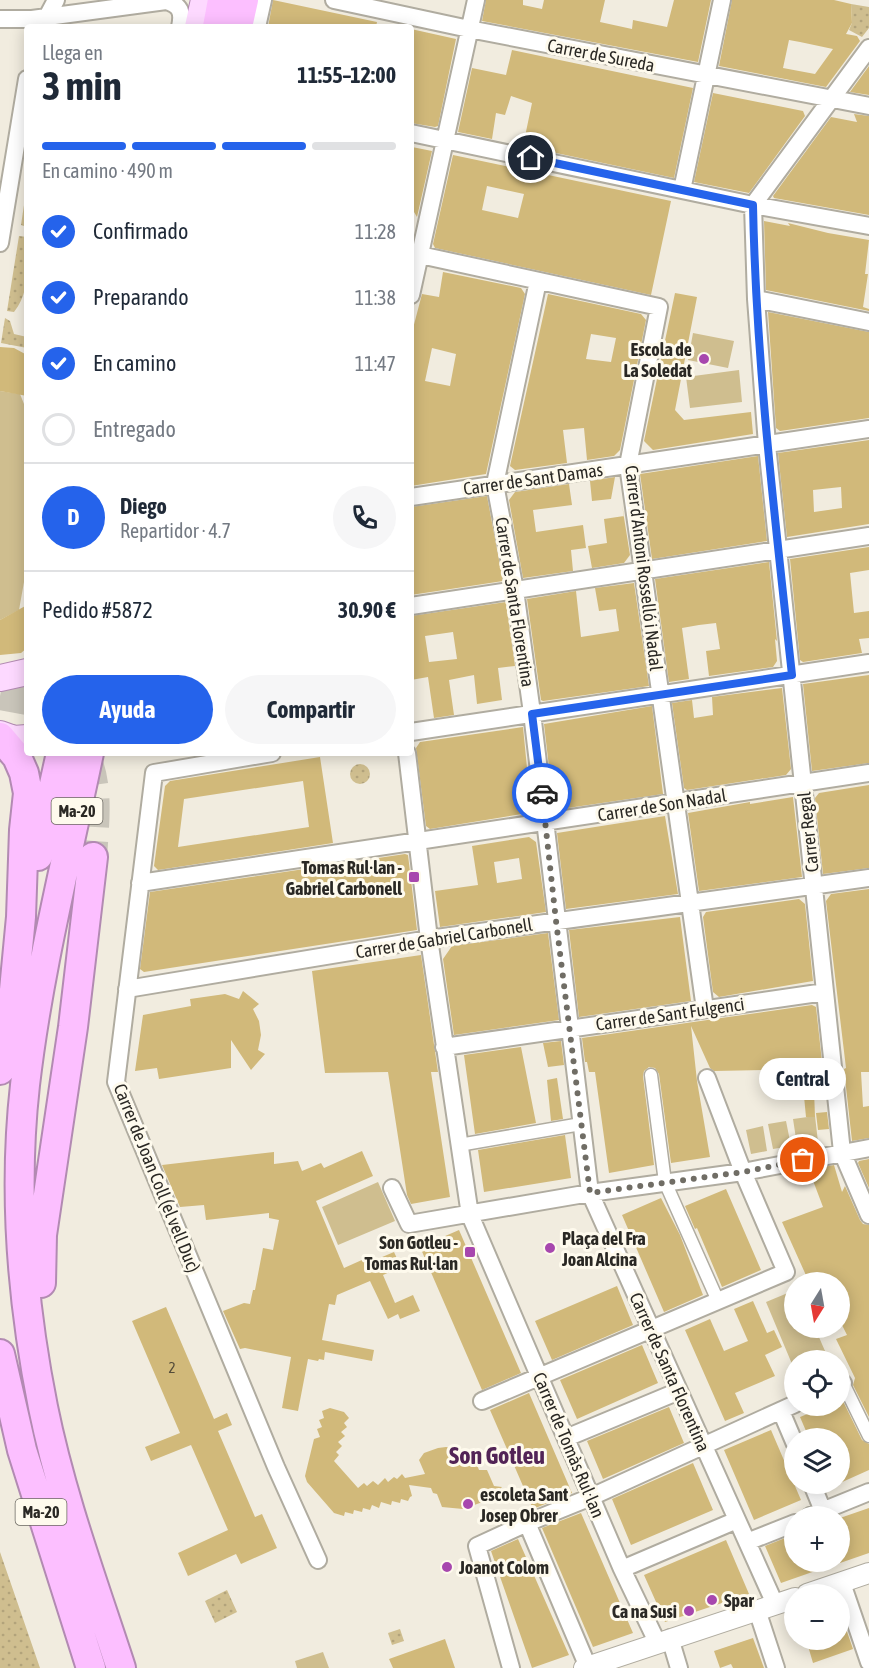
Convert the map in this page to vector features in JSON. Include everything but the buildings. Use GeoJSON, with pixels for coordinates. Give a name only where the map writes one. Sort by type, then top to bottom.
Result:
{"type":"FeatureCollection","features":[{"type":"Feature","properties":{"kind":"highway"},"geometry":{"type":"LineString","coordinates":[[218,24],[222,0]]}},
{"type":"Feature","properties":{"kind":"highway"},"geometry":{"type":"LineString","coordinates":[[239,24],[244,0]]}},
{"type":"Feature","properties":{"kind":"highway"},"geometry":{"type":"LineString","coordinates":[[0,735],[24,773],[28,793],[24,830],[21,917]]}},
{"type":"Feature","properties":{"kind":"highway"},"geometry":{"type":"LineString","coordinates":[[48,806],[55,756]]}},
{"type":"Feature","properties":{"kind":"highway","name":"Ma-20"},"geometry":{"type":"LineString","coordinates":[[0,1070],[14,990],[21,917],[36,866],[60,756]]}},
{"type":"Feature","properties":{"kind":"highway","name":"Ma-20"},"geometry":{"type":"LineString","coordinates":[[88,756],[37,1000],[25,1086],[20,1217],[23,1266],[43,1408],[72,1517],[121,1668]]}},
{"type":"Feature","properties":{"kind":"highway"},"geometry":{"type":"LineString","coordinates":[[89,800],[98,756]]}},
{"type":"Feature","properties":{"kind":"highway"},"geometry":{"type":"LineString","coordinates":[[65,870],[104,756]]}},
{"type":"Feature","properties":{"kind":"highway"},"geometry":{"type":"LineString","coordinates":[[43,1408],[39,1333],[42,1235],[73,1027],[93,857]]}},
{"type":"Feature","properties":{"kind":"highway","name":"Ma-20"},"geometry":{"type":"LineString","coordinates":[[0,1354],[22,1450],[91,1668]]}},
{"type":"Feature","properties":{"kind":"main road"},"geometry":{"type":"LineString","coordinates":[[199,24],[204,0]]}},
{"type":"Feature","properties":{"kind":"main road"},"geometry":{"type":"LineString","coordinates":[[0,678],[24,673]]}},
{"type":"Feature","properties":{"kind":"main road"},"geometry":{"type":"LineString","coordinates":[[0,685],[24,682]]}},
{"type":"Feature","properties":{"kind":"main road"},"geometry":{"type":"LineString","coordinates":[[0,735],[14,739],[24,738]]}},
{"type":"Feature","properties":{"kind":"street"},"geometry":{"type":"LineString","coordinates":[[38,21],[56,0]]}},
{"type":"Feature","properties":{"kind":"street"},"geometry":{"type":"LineString","coordinates":[[258,24],[262,0]]}},
{"type":"Feature","properties":{"kind":"street","name":"Carrer de Sureda"},"geometry":{"type":"LineString","coordinates":[[334,0],[368,3],[469,29],[869,106]]}},
{"type":"Feature","properties":{"kind":"street"},"geometry":{"type":"LineString","coordinates":[[476,0],[445,140],[415,254],[538,281]]}},
{"type":"Feature","properties":{"kind":"street"},"geometry":{"type":"LineString","coordinates":[[682,190],[722,0]]}},
{"type":"Feature","properties":{"kind":"street"},"geometry":{"type":"LineString","coordinates":[[0,19],[38,21],[166,1],[178,6],[182,12],[180,24]]}},
{"type":"Feature","properties":{"kind":"street"},"geometry":{"type":"LineString","coordinates":[[869,48],[753,205],[756,299],[869,322]]}},
{"type":"Feature","properties":{"kind":"street"},"geometry":{"type":"LineString","coordinates":[[0,243],[24,97]]}},
{"type":"Feature","properties":{"kind":"street"},"geometry":{"type":"LineString","coordinates":[[414,134],[753,205],[869,226]]}},
{"type":"Feature","properties":{"kind":"street","name":"Carrer d'Antoni Rosselló i Nadal"},"geometry":{"type":"LineString","coordinates":[[538,281],[659,307],[628,465],[705,1009]]}},
{"type":"Feature","properties":{"kind":"street","name":"Carrer de Santa Florentina"},"geometry":{"type":"LineString","coordinates":[[538,281],[495,484],[515,590],[532,714],[590,1193],[747,1542],[766,1607],[776,1668]]}},
{"type":"Feature","properties":{"kind":"street","name":"Carrer Regal"},"geometry":{"type":"LineString","coordinates":[[756,299],[767,445],[842,1152],[869,1215]]}},
{"type":"Feature","properties":{"kind":"street","name":"Carrer de Sant Damas"},"geometry":{"type":"LineString","coordinates":[[414,496],[869,429]]}},
{"type":"Feature","properties":{"kind":"street"},"geometry":{"type":"LineString","coordinates":[[414,606],[869,536]]}},
{"type":"Feature","properties":{"kind":"street"},"geometry":{"type":"LineString","coordinates":[[414,732],[869,663]]}},
{"type":"Feature","properties":{"kind":"street","name":"Carrer de Joan Coll (el vell Duc)"},"geometry":{"type":"LineString","coordinates":[[252,756],[166,769],[154,773],[116,1082],[276,1467],[318,1560]]}},
{"type":"Feature","properties":{"kind":"street"},"geometry":{"type":"LineString","coordinates":[[407,756],[429,939],[470,1215]]}},
{"type":"Feature","properties":{"kind":"street","name":"Carrer de Son Nadal"},"geometry":{"type":"LineString","coordinates":[[140,884],[869,773]]}},
{"type":"Feature","properties":{"kind":"street","name":"Carrer de Gabriel Carbonell"},"geometry":{"type":"LineString","coordinates":[[128,989],[429,939],[869,878]]}},
{"type":"Feature","properties":{"kind":"street","name":"Carrer de Sant Fulgenci"},"geometry":{"type":"LineString","coordinates":[[444,1047],[825,992]]}},
{"type":"Feature","properties":{"kind":"street"},"geometry":{"type":"LineString","coordinates":[[651,1075],[665,1182],[718,1301]]}},
{"type":"Feature","properties":{"kind":"street"},"geometry":{"type":"LineString","coordinates":[[482,1401],[786,1272],[743,1172],[707,1078]]}},
{"type":"Feature","properties":{"kind":"street"},"geometry":{"type":"LineString","coordinates":[[459,1145],[581,1125]]}},
{"type":"Feature","properties":{"kind":"street"},"geometry":{"type":"LineString","coordinates":[[392,1188],[409,1224],[590,1193],[743,1172],[869,1148]]}},
{"type":"Feature","properties":{"kind":"street","name":"Carrer de Tomàs Rul·lan"},"geometry":{"type":"LineString","coordinates":[[470,1215],[622,1569],[679,1668]]}},
{"type":"Feature","properties":{"kind":"street"},"geometry":{"type":"LineString","coordinates":[[566,1438],[679,1391]]}},
{"type":"Feature","properties":{"kind":"street"},"geometry":{"type":"LineString","coordinates":[[850,1401],[869,1436]]}},
{"type":"Feature","properties":{"kind":"street"},"geometry":{"type":"LineString","coordinates":[[512,1668],[477,1546],[784,1410]]}},
{"type":"Feature","properties":{"kind":"street"},"geometry":{"type":"LineString","coordinates":[[836,1506],[869,1492]]}},
{"type":"Feature","properties":{"kind":"street"},"geometry":{"type":"LineString","coordinates":[[622,1569],[737,1520]]}},
{"type":"Feature","properties":{"kind":"street"},"geometry":{"type":"LineString","coordinates":[[527,1523],[586,1667],[784,1601]]}},
{"type":"Feature","properties":{"kind":"street"},"geometry":{"type":"LineString","coordinates":[[747,1542],[784,1527]]}},
{"type":"Feature","properties":{"kind":"street"},"geometry":{"type":"LineString","coordinates":[[839,1584],[869,1573]]}},
{"type":"Feature","properties":{"kind":"street"},"geometry":{"type":"LineString","coordinates":[[842,1583],[869,1662]]}},
{"type":"Feature","properties":{"kind":"shaded area"},"geometry":{"type":"Polygon","coordinates":[[[851,4],[869,7],[869,28],[862,37],[849,30],[852,23],[851,4]]]}},
{"type":"Feature","properties":{"kind":"shaded area"},"geometry":{"type":"Polygon","coordinates":[[[24,205],[24,226],[21,225],[24,205]]]}},
{"type":"Feature","properties":{"kind":"shaded area"},"geometry":{"type":"Polygon","coordinates":[[[19,236],[24,237],[24,292],[14,312],[7,311],[19,236]]]}},
{"type":"Feature","properties":{"kind":"shaded area"},"geometry":{"type":"Polygon","coordinates":[[[5,318],[10,321],[14,334],[24,336],[24,347],[1,343],[5,318]]]}},
{"type":"Feature","properties":{"kind":"shaded area"},"geometry":{"type":"Polygon","coordinates":[[[693,333],[734,341],[728,368],[688,360],[693,333]]]}},
{"type":"Feature","properties":{"kind":"shaded area"},"geometry":{"type":"Polygon","coordinates":[[[739,370],[742,402],[690,408],[686,377],[739,370]]]}},
{"type":"Feature","properties":{"kind":"shaded area"},"geometry":{"type":"Polygon","coordinates":[[[0,391],[20,394],[24,404],[24,582],[19,610],[0,620],[0,391]]]}},
{"type":"Feature","properties":{"kind":"shaded area"},"geometry":{"type":"Polygon","coordinates":[[[360,764],[367,767],[370,774],[367,781],[360,784],[353,781],[350,774],[353,767],[360,764]]]}},
{"type":"Feature","properties":{"kind":"shaded area"},"geometry":{"type":"Polygon","coordinates":[[[815,1116],[818,1142],[797,1145],[793,1119],[815,1116]]]}},
{"type":"Feature","properties":{"kind":"shaded area"},"geometry":{"type":"Polygon","coordinates":[[[786,1121],[791,1146],[773,1149],[768,1124],[786,1121]]]}},
{"type":"Feature","properties":{"kind":"shaded area"},"geometry":{"type":"Polygon","coordinates":[[[763,1126],[767,1151],[751,1154],[746,1130],[763,1126]]]}},
{"type":"Feature","properties":{"kind":"shaded area"},"geometry":{"type":"Polygon","coordinates":[[[378,1182],[395,1221],[338,1245],[322,1207],[378,1182]]]}},
{"type":"Feature","properties":{"kind":"shaded area"},"geometry":{"type":"Polygon","coordinates":[[[784,1295],[784,1338],[819,1338],[825,1350],[786,1350],[766,1302],[784,1295]]]}},
{"type":"Feature","properties":{"kind":"shaded area"},"geometry":{"type":"Polygon","coordinates":[[[0,1552],[40,1668],[0,1668],[0,1552]]]}},
{"type":"Feature","properties":{"kind":"shaded area"},"geometry":{"type":"Polygon","coordinates":[[[227,1590],[237,1612],[215,1623],[205,1601],[227,1590]]]}},
{"type":"Feature","properties":{"kind":"shaded area"},"geometry":{"type":"Polygon","coordinates":[[[400,1629],[404,1641],[392,1645],[388,1633],[400,1629]]]}},
{"type":"Feature","properties":{"kind":"shaded area"},"geometry":{"type":"Polygon","coordinates":[[[323,1652],[329,1668],[297,1668],[295,1661],[323,1652]]]}},
{"type":"Feature","properties":{"kind":"tunnel"},"geometry":{"type":"LineString","coordinates":[[0,696],[24,700]]}},
{"type":"Feature","properties":{"kind":"tunnel"},"geometry":{"type":"LineString","coordinates":[[87,758],[95,794],[93,857]]}},
{"type":"Feature","properties":{"kind":"way so far"},"geometry":{"type":"LineString","coordinates":[[542,793],[590,1193],[743,1172],[803,1160]]}},
{"type":"Feature","properties":{"kind":"place","name":"Escola de La Soledat"},"geometry":{"type":"Point","coordinates":[704,359]}},
{"type":"Feature","properties":{"kind":"place","name":"Tomas Rul·lan - Gabriel Carbonell"},"geometry":{"type":"Point","coordinates":[414,877]}},
{"type":"Feature","properties":{"kind":"place","name":"Central"},"geometry":{"type":"Point","coordinates":[803,1160]}},
{"type":"Feature","properties":{"kind":"place","name":"Plaça del Fra Joan Alcina"},"geometry":{"type":"Point","coordinates":[550,1248]}},
{"type":"Feature","properties":{"kind":"place","name":"Son Gotleu - Tomas Rul·lan"},"geometry":{"type":"Point","coordinates":[470,1252]}},
{"type":"Feature","properties":{"kind":"place","name":"escoleta Sant Josep Obrer"},"geometry":{"type":"Point","coordinates":[468,1504]}},
{"type":"Feature","properties":{"kind":"place","name":"Joanot Colom"},"geometry":{"type":"Point","coordinates":[447,1567]}},
{"type":"Feature","properties":{"kind":"place","name":"Spar"},"geometry":{"type":"Point","coordinates":[712,1600]}},
{"type":"Feature","properties":{"kind":"place","name":"Ca na Susi"},"geometry":{"type":"Point","coordinates":[689,1611]}},
{"type":"Feature","properties":{"kind":"district","name":"Son Gotleu"},"geometry":{"type":"Point","coordinates":[497,1455]}},
{"type":"Feature","properties":{"kind":"route"},"geometry":{"type":"LineString","coordinates":[[531,158],[753,205],[756,299],[765,424],[792,675],[532,714],[542,793]]}}]}
